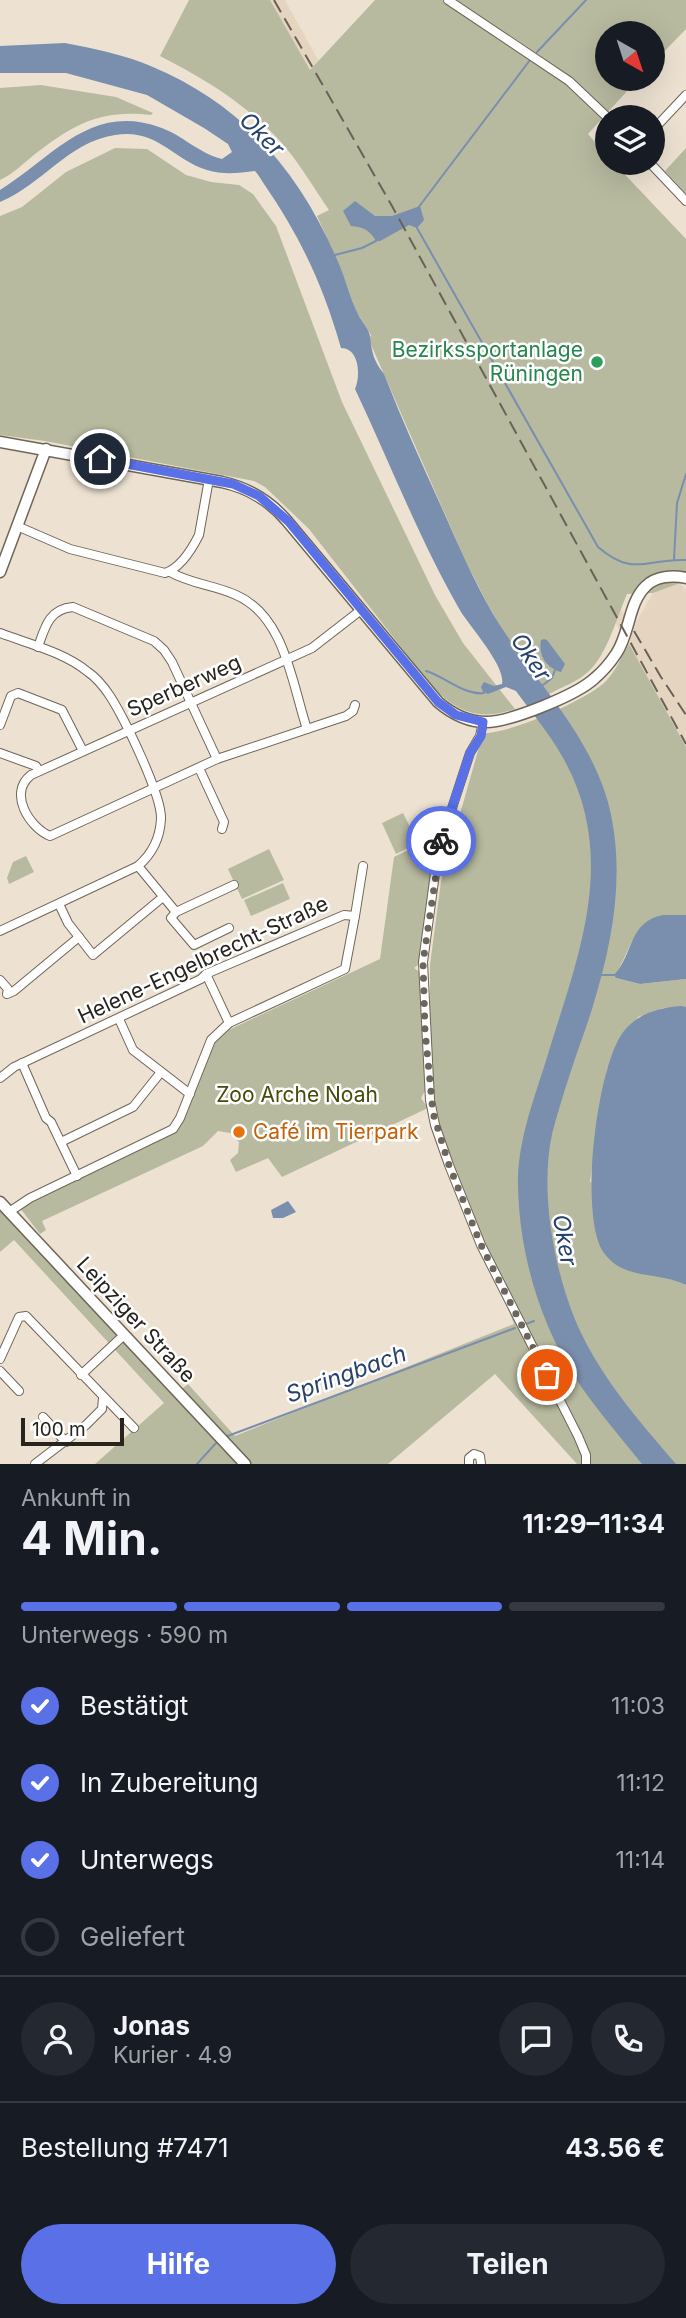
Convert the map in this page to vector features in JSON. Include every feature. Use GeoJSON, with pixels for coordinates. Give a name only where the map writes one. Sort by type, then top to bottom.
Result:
{"type":"FeatureCollection","features":[{"type":"Feature","properties":{"kind":"street"},"geometry":{"type":"LineString","coordinates":[[448,0],[569,81],[595,106]]}},
{"type":"Feature","properties":{"kind":"street"},"geometry":{"type":"LineString","coordinates":[[665,117],[686,94]]}},
{"type":"Feature","properties":{"kind":"street"},"geometry":{"type":"LineString","coordinates":[[661,175],[686,201]]}},
{"type":"Feature","properties":{"kind":"street"},"geometry":{"type":"LineString","coordinates":[[0,442],[209,479],[242,487],[259,496],[274,507],[438,702],[456,715],[483,722],[519,715],[564,696],[594,679],[617,653],[637,599],[648,583],[668,576],[686,578]]}},
{"type":"Feature","properties":{"kind":"street"},"geometry":{"type":"LineString","coordinates":[[0,572],[46,449]]}},
{"type":"Feature","properties":{"kind":"street"},"geometry":{"type":"LineString","coordinates":[[170,572],[183,559],[199,535],[209,479]]}},
{"type":"Feature","properties":{"kind":"street"},"geometry":{"type":"LineString","coordinates":[[17,526],[70,550],[160,573],[170,572],[184,580],[232,593],[249,601],[271,625],[286,660],[307,729]]}},
{"type":"Feature","properties":{"kind":"street"},"geometry":{"type":"LineString","coordinates":[[38,647],[51,615],[66,608],[80,609],[159,645],[172,662],[217,759]]}},
{"type":"Feature","properties":{"kind":"street","name":"Sperberweg"},"geometry":{"type":"LineString","coordinates":[[155,789],[50,836],[39,831],[31,822],[21,799],[21,789],[27,777],[190,701],[286,660],[323,641],[361,610]]}},
{"type":"Feature","properties":{"kind":"street"},"geometry":{"type":"LineString","coordinates":[[0,633],[71,660],[96,678],[109,694],[127,730],[155,789],[160,809],[160,829],[152,850],[138,866],[0,931]]}},
{"type":"Feature","properties":{"kind":"street"},"geometry":{"type":"LineString","coordinates":[[0,724],[11,696],[18,693],[62,710],[83,751]]}},
{"type":"Feature","properties":{"kind":"street"},"geometry":{"type":"LineString","coordinates":[[155,789],[217,759],[346,716],[354,711],[355,705]]}},
{"type":"Feature","properties":{"kind":"street"},"geometry":{"type":"LineString","coordinates":[[483,722],[481,736],[470,753],[438,852],[423,962],[430,1100],[445,1155],[481,1245],[578,1436],[586,1455],[586,1464]]}},
{"type":"Feature","properties":{"kind":"street"},"geometry":{"type":"LineString","coordinates":[[0,752],[36,766],[39,771]]}},
{"type":"Feature","properties":{"kind":"street"},"geometry":{"type":"LineString","coordinates":[[199,768],[224,822],[222,829]]}},
{"type":"Feature","properties":{"kind":"street"},"geometry":{"type":"LineString","coordinates":[[138,866],[176,912]]}},
{"type":"Feature","properties":{"kind":"street","name":"Helene-Engelbrecht-Straße"},"geometry":{"type":"LineString","coordinates":[[0,1078],[22,1063],[119,1019],[201,979],[206,974],[344,915],[355,916],[363,866]]}},
{"type":"Feature","properties":{"kind":"street"},"geometry":{"type":"LineString","coordinates":[[229,928],[194,944],[171,918],[176,912],[234,884]]}},
{"type":"Feature","properties":{"kind":"street"},"geometry":{"type":"LineString","coordinates":[[59,904],[68,923],[93,955],[163,897]]}},
{"type":"Feature","properties":{"kind":"street"},"geometry":{"type":"LineString","coordinates":[[9,1212],[30,1198],[173,1129],[211,1040],[229,1023],[345,969],[355,916]]}},
{"type":"Feature","properties":{"kind":"street"},"geometry":{"type":"LineString","coordinates":[[0,980],[8,989],[7,994],[14,991],[79,937]]}},
{"type":"Feature","properties":{"kind":"street"},"geometry":{"type":"LineString","coordinates":[[206,974],[229,1023]]}},
{"type":"Feature","properties":{"kind":"street"},"geometry":{"type":"LineString","coordinates":[[119,1019],[133,1050],[190,1094]]}},
{"type":"Feature","properties":{"kind":"street"},"geometry":{"type":"LineString","coordinates":[[22,1063],[46,1118],[51,1122],[77,1176]]}},
{"type":"Feature","properties":{"kind":"street"},"geometry":{"type":"LineString","coordinates":[[61,1142],[134,1107],[161,1072]]}},
{"type":"Feature","properties":{"kind":"street","name":"Leipziger Straße"},"geometry":{"type":"LineString","coordinates":[[0,1202],[245,1464]]}},
{"type":"Feature","properties":{"kind":"street"},"geometry":{"type":"LineString","coordinates":[[0,1359],[19,1317],[26,1316],[134,1428]]}},
{"type":"Feature","properties":{"kind":"street"},"geometry":{"type":"LineString","coordinates":[[81,1375],[124,1335]]}},
{"type":"Feature","properties":{"kind":"street"},"geometry":{"type":"LineString","coordinates":[[0,1371],[19,1391]]}},
{"type":"Feature","properties":{"kind":"street"},"geometry":{"type":"LineString","coordinates":[[35,1464],[66,1442],[102,1409],[103,1398]]}},
{"type":"Feature","properties":{"kind":"street"},"geometry":{"type":"LineString","coordinates":[[43,1417],[66,1442]]}},
{"type":"Feature","properties":{"kind":"street"},"geometry":{"type":"LineString","coordinates":[[469,1464],[470,1456],[476,1454],[481,1458],[481,1464]]}},
{"type":"Feature","properties":{"kind":"shaded area"},"geometry":{"type":"Polygon","coordinates":[[[270,0],[285,0],[632,629],[653,593],[680,583],[686,590],[686,747],[607,608],[436,292],[270,0]]]}},
{"type":"Feature","properties":{"kind":"green space"},"geometry":{"type":"Polygon","coordinates":[[[189,0],[270,0],[310,70],[375,0],[686,0],[686,29],[665,51],[665,21],[595,21],[595,91],[627,91],[614,105],[595,105],[595,126],[588,134],[595,142],[595,175],[625,175],[686,239],[686,581],[653,593],[627,594],[601,656],[588,672],[574,682],[549,694],[503,631],[488,605],[465,560],[369,340],[371,335],[356,311],[317,216],[329,210],[298,163],[272,133],[243,107],[195,75],[160,56],[189,0]]]}},
{"type":"Feature","properties":{"kind":"green space"},"geometry":{"type":"Polygon","coordinates":[[[41,85],[116,97],[153,113],[117,114],[89,121],[63,134],[0,180],[0,88],[41,85]]]}},
{"type":"Feature","properties":{"kind":"green space"},"geometry":{"type":"Polygon","coordinates":[[[115,148],[147,149],[186,175],[211,182],[239,185],[253,194],[276,226],[342,402],[435,595],[463,643],[515,709],[502,713],[480,714],[461,709],[442,696],[432,687],[309,529],[265,487],[254,481],[45,441],[0,435],[0,216],[22,207],[66,172],[115,148]]]}},
{"type":"Feature","properties":{"kind":"green space"},"geometry":{"type":"Polygon","coordinates":[[[686,148],[686,194],[665,171],[686,148]]]}},
{"type":"Feature","properties":{"kind":"green space"},"geometry":{"type":"Polygon","coordinates":[[[629,644],[686,747],[686,915],[664,916],[643,927],[632,942],[616,978],[640,984],[686,979],[686,1007],[663,1008],[638,1017],[607,1069],[590,1181],[679,1282],[686,1285],[686,1464],[577,1464],[495,1374],[388,1464],[95,1464],[164,1403],[14,1240],[0,1252],[0,1197],[177,1393],[188,1384],[235,1436],[514,1324],[448,1153],[433,1102],[430,965],[441,881],[483,733],[528,722],[583,697],[606,681],[629,644]]]}},
{"type":"Feature","properties":{"kind":"green space"},"geometry":{"type":"Polygon","coordinates":[[[403,813],[418,843],[396,854],[382,823],[403,813]]]}},
{"type":"Feature","properties":{"kind":"green space","name":"Zoo Arche Noah"},"geometry":{"type":"Polygon","coordinates":[[[442,833],[431,869],[418,965],[414,968],[421,973],[425,1091],[421,1098],[428,1108],[282,1177],[268,1158],[236,1172],[230,1160],[238,1153],[239,1142],[230,1133],[218,1131],[203,1146],[42,1221],[46,1230],[40,1234],[20,1208],[171,1135],[180,1125],[217,1038],[222,1033],[380,959],[394,857],[442,833]]]}},
{"type":"Feature","properties":{"kind":"green space"},"geometry":{"type":"Polygon","coordinates":[[[269,849],[284,880],[242,899],[228,869],[269,849]]]}},
{"type":"Feature","properties":{"kind":"green space"},"geometry":{"type":"Polygon","coordinates":[[[26,856],[34,872],[9,884],[7,878],[13,862],[26,856]]]}},
{"type":"Feature","properties":{"kind":"green space"},"geometry":{"type":"Polygon","coordinates":[[[283,883],[290,899],[251,916],[244,900],[283,883]]]}},
{"type":"Feature","properties":{"kind":"water"},"geometry":{"type":"Polygon","coordinates":[[[65,43],[132,59],[186,83],[242,123],[288,172],[324,231],[359,317],[369,331],[375,360],[384,374],[479,587],[509,639],[579,737],[593,763],[605,791],[612,820],[617,868],[614,915],[599,986],[552,1134],[547,1179],[548,1203],[560,1274],[583,1337],[619,1395],[676,1464],[642,1464],[574,1376],[541,1309],[522,1235],[518,1170],[523,1140],[579,951],[587,912],[591,873],[589,834],[580,795],[562,756],[516,691],[506,687],[488,694],[483,692],[481,687],[484,682],[494,686],[502,684],[499,668],[461,612],[432,558],[355,389],[358,370],[355,357],[352,352],[341,348],[327,303],[310,263],[255,171],[225,173],[207,170],[153,140],[130,134],[115,135],[83,146],[15,195],[0,202],[0,190],[55,150],[92,128],[112,122],[134,122],[159,127],[222,159],[232,152],[228,144],[147,95],[66,73],[0,73],[0,46],[65,43]]]}},
{"type":"Feature","properties":{"kind":"water"},"geometry":{"type":"Polygon","coordinates":[[[355,201],[375,216],[392,216],[420,206],[424,220],[417,228],[409,225],[376,241],[366,230],[351,226],[343,211],[355,201]]]}},
{"type":"Feature","properties":{"kind":"water"},"geometry":{"type":"Polygon","coordinates":[[[544,639],[565,664],[561,672],[544,660],[540,646],[541,640],[544,639]]]}},
{"type":"Feature","properties":{"kind":"water"},"geometry":{"type":"Polygon","coordinates":[[[663,915],[686,915],[686,979],[640,984],[616,978],[614,975],[637,932],[643,924],[663,915]]]}},
{"type":"Feature","properties":{"kind":"water"},"geometry":{"type":"Polygon","coordinates":[[[686,1007],[686,1285],[632,1272],[612,1262],[604,1253],[596,1235],[592,1208],[594,1141],[599,1107],[614,1049],[624,1031],[642,1016],[686,1007]]]}},
{"type":"Feature","properties":{"kind":"water"},"geometry":{"type":"Polygon","coordinates":[[[288,1201],[296,1212],[283,1218],[273,1218],[271,1210],[288,1201]]]}},
{"type":"Feature","properties":{"kind":"waterway"},"geometry":{"type":"LineString","coordinates":[[537,52],[586,0]]}},
{"type":"Feature","properties":{"kind":"waterway"},"geometry":{"type":"LineString","coordinates":[[418,208],[530,60]]}},
{"type":"Feature","properties":{"kind":"waterway"},"geometry":{"type":"LineString","coordinates":[[417,228],[598,547],[621,562],[631,564],[686,560]]}},
{"type":"Feature","properties":{"kind":"waterway"},"geometry":{"type":"LineString","coordinates":[[335,255],[362,248],[376,241]]}},
{"type":"Feature","properties":{"kind":"waterway"},"geometry":{"type":"LineString","coordinates":[[674,559],[677,503],[686,474]]}},
{"type":"Feature","properties":{"kind":"waterway","name":"Oker"},"geometry":{"type":"LineString","coordinates":[[543,685],[552,678],[555,670]]}},
{"type":"Feature","properties":{"kind":"waterway"},"geometry":{"type":"LineString","coordinates":[[426,671],[469,692],[484,693]]}},
{"type":"Feature","properties":{"kind":"waterway"},"geometry":{"type":"LineString","coordinates":[[602,975],[614,975]]}},
{"type":"Feature","properties":{"kind":"waterway","name":"Springbach"},"geometry":{"type":"LineString","coordinates":[[526,1324],[534,1321]]}},
{"type":"Feature","properties":{"kind":"waterway","name":"Springbach"},"geometry":{"type":"LineString","coordinates":[[225,1437],[515,1328]]}},
{"type":"Feature","properties":{"kind":"waterway","name":"Springbach"},"geometry":{"type":"LineString","coordinates":[[197,1464],[217,1442]]}},
{"type":"Feature","properties":{"kind":"railway"},"geometry":{"type":"LineString","coordinates":[[274,0],[392,206],[686,744]]}},
{"type":"Feature","properties":{"kind":"railway"},"geometry":{"type":"LineString","coordinates":[[634,631],[686,715]]}},
{"type":"Feature","properties":{"kind":"way so far"},"geometry":{"type":"LineString","coordinates":[[441,841],[423,962],[430,1100],[435,1125],[449,1165],[481,1245],[547,1375]]}},
{"type":"Feature","properties":{"kind":"place","name":"Bezirkssportanlage Rüningen"},"geometry":{"type":"Point","coordinates":[597,362]}},
{"type":"Feature","properties":{"kind":"place","name":"Café im Tierpark"},"geometry":{"type":"Point","coordinates":[239,1132]}},
{"type":"Feature","properties":{"kind":"route"},"geometry":{"type":"LineString","coordinates":[[100,459],[222,482],[242,487],[259,496],[288,521],[438,702],[456,715],[483,722],[481,736],[470,753],[441,841]]}}]}
